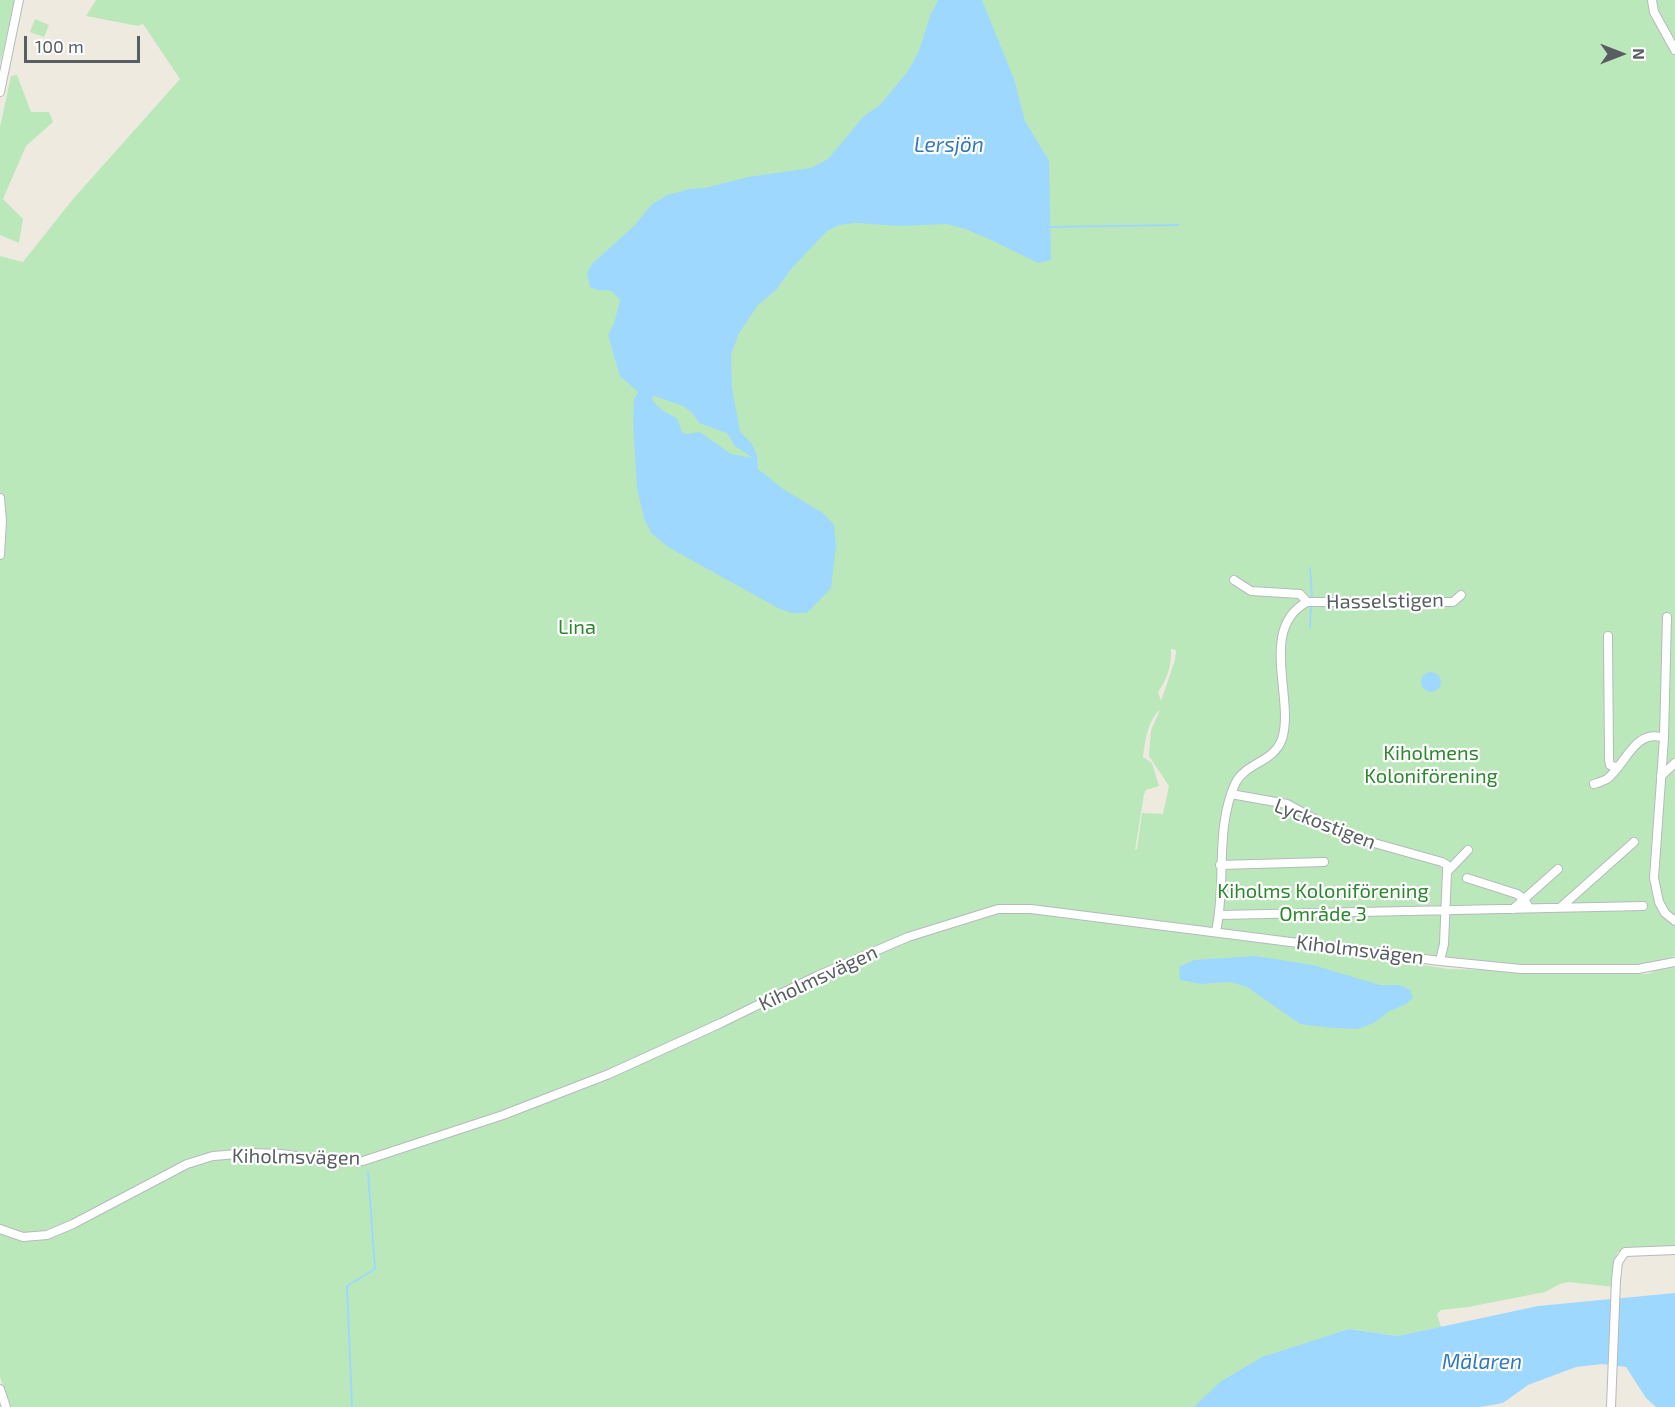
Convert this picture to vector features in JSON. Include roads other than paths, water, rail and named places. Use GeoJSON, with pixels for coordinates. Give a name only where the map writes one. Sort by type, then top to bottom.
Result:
{"type":"FeatureCollection","features":[{"type":"Feature","properties":{"kind":"street"},"geometry":{"type":"LineString","coordinates":[[0,92],[19,0]]}},
{"type":"Feature","properties":{"kind":"street"},"geometry":{"type":"LineString","coordinates":[[1652,0],[1654,12],[1675,50]]}},
{"type":"Feature","properties":{"kind":"street"},"geometry":{"type":"LineString","coordinates":[[0,498],[2,530],[0,555]]}},
{"type":"Feature","properties":{"kind":"street","name":"Hasselstigen"},"geometry":{"type":"LineString","coordinates":[[1234,580],[1251,591],[1300,594],[1307,603]]}},
{"type":"Feature","properties":{"kind":"street","name":"Hasselstigen"},"geometry":{"type":"LineString","coordinates":[[1216,931],[1219,915],[1220,865],[1231,794],[1238,779],[1268,758],[1277,749],[1282,738],[1284,717],[1281,653],[1283,632],[1294,613],[1307,603],[1453,602],[1461,595]]}},
{"type":"Feature","properties":{"kind":"street"},"geometry":{"type":"LineString","coordinates":[[1667,617],[1664,738],[1654,878],[1659,902],[1665,913],[1675,921]]}},
{"type":"Feature","properties":{"kind":"street"},"geometry":{"type":"LineString","coordinates":[[1608,636],[1609,760],[1610,765],[1619,766]]}},
{"type":"Feature","properties":{"kind":"street"},"geometry":{"type":"LineString","coordinates":[[1594,784],[1606,780],[1642,739],[1652,735],[1664,738]]}},
{"type":"Feature","properties":{"kind":"street"},"geometry":{"type":"LineString","coordinates":[[1661,776],[1675,763]]}},
{"type":"Feature","properties":{"kind":"street","name":"Lyckostigen"},"geometry":{"type":"LineString","coordinates":[[1231,794],[1287,804],[1342,834],[1442,862],[1447,865],[1447,872]]}},
{"type":"Feature","properties":{"kind":"street"},"geometry":{"type":"LineString","coordinates":[[1560,908],[1634,842]]}},
{"type":"Feature","properties":{"kind":"street"},"geometry":{"type":"LineString","coordinates":[[1440,961],[1446,911],[1447,872],[1468,850]]}},
{"type":"Feature","properties":{"kind":"street"},"geometry":{"type":"LineString","coordinates":[[1220,865],[1324,862]]}},
{"type":"Feature","properties":{"kind":"street"},"geometry":{"type":"LineString","coordinates":[[1513,909],[1558,869]]}},
{"type":"Feature","properties":{"kind":"street"},"geometry":{"type":"LineString","coordinates":[[1467,878],[1517,894],[1524,899],[1529,909]]}},
{"type":"Feature","properties":{"kind":"street"},"geometry":{"type":"LineString","coordinates":[[1219,915],[1642,906]]}},
{"type":"Feature","properties":{"kind":"street","name":"Kiholmsvägen"},"geometry":{"type":"LineString","coordinates":[[0,1229],[23,1237],[47,1235],[73,1224],[178,1168],[213,1156],[251,1153],[281,1154],[340,1162],[363,1161],[503,1115],[609,1074],[817,976],[908,937],[998,909],[1031,909],[1440,961],[1521,969],[1638,969],[1674,964]]}},
{"type":"Feature","properties":{"kind":"street"},"geometry":{"type":"LineString","coordinates":[[1611,1407],[1614,1298],[1618,1262],[1625,1252],[1675,1250]]}},
{"type":"Feature","properties":{"kind":"street"},"geometry":{"type":"LineString","coordinates":[[0,1389],[6,1407]]}},
{"type":"Feature","properties":{"kind":"water","name":"Lersjön"},"geometry":{"type":"Polygon","coordinates":[[[938,0],[982,0],[1014,79],[1025,121],[1049,161],[1051,260],[1038,263],[991,240],[947,224],[901,226],[855,223],[839,225],[827,231],[792,268],[776,290],[758,305],[739,333],[731,355],[732,388],[740,431],[752,444],[757,455],[758,469],[783,489],[823,513],[834,525],[836,546],[831,588],[807,613],[791,613],[668,547],[651,533],[644,518],[637,489],[633,421],[634,400],[638,392],[620,376],[608,335],[614,324],[620,300],[612,291],[590,287],[587,273],[592,264],[636,224],[651,205],[667,195],[748,177],[811,168],[828,159],[863,117],[881,104],[908,71],[919,51],[930,16],[938,0]],[[654,396],[652,398],[659,407],[677,418],[682,432],[686,434],[700,432],[731,454],[753,458],[735,446],[727,433],[699,423],[683,406],[654,396]]]}},
{"type":"Feature","properties":{"kind":"water"},"geometry":{"type":"Polygon","coordinates":[[[1431,672],[1438,675],[1441,682],[1438,689],[1431,692],[1424,689],[1421,682],[1424,675],[1431,672]]]}},
{"type":"Feature","properties":{"kind":"water"},"geometry":{"type":"Polygon","coordinates":[[[1255,956],[1313,965],[1380,985],[1400,985],[1410,990],[1413,998],[1374,1023],[1357,1029],[1333,1028],[1300,1024],[1247,987],[1230,982],[1201,984],[1180,980],[1179,967],[1194,960],[1255,956]]]}},
{"type":"Feature","properties":{"kind":"water","name":"Mälaren"},"geometry":{"type":"Polygon","coordinates":[[[1675,1293],[1675,1407],[1656,1407],[1646,1398],[1626,1367],[1602,1364],[1576,1367],[1528,1385],[1503,1403],[1480,1407],[1194,1407],[1220,1382],[1262,1357],[1349,1329],[1398,1336],[1538,1306],[1675,1293]]]}},
{"type":"Feature","properties":{"kind":"waterway"},"geometry":{"type":"LineString","coordinates":[[1050,227],[1178,225]]}},
{"type":"Feature","properties":{"kind":"waterway"},"geometry":{"type":"LineString","coordinates":[[1310,568],[1312,598]]}},
{"type":"Feature","properties":{"kind":"waterway"},"geometry":{"type":"LineString","coordinates":[[1310,628],[1311,605]]}},
{"type":"Feature","properties":{"kind":"waterway"},"geometry":{"type":"LineString","coordinates":[[352,1407],[347,1286],[375,1269],[368,1172]]}},
{"type":"Feature","properties":{"kind":"park label","name":"Lina"},"geometry":{"type":"Point","coordinates":[577,627]}},
{"type":"Feature","properties":{"kind":"park label","name":"Kiholmens Koloniförening"},"geometry":{"type":"Point","coordinates":[1431,764]}},
{"type":"Feature","properties":{"kind":"park label","name":"Kiholms Koloniförening Område 3"},"geometry":{"type":"Point","coordinates":[1323,902]}}]}
